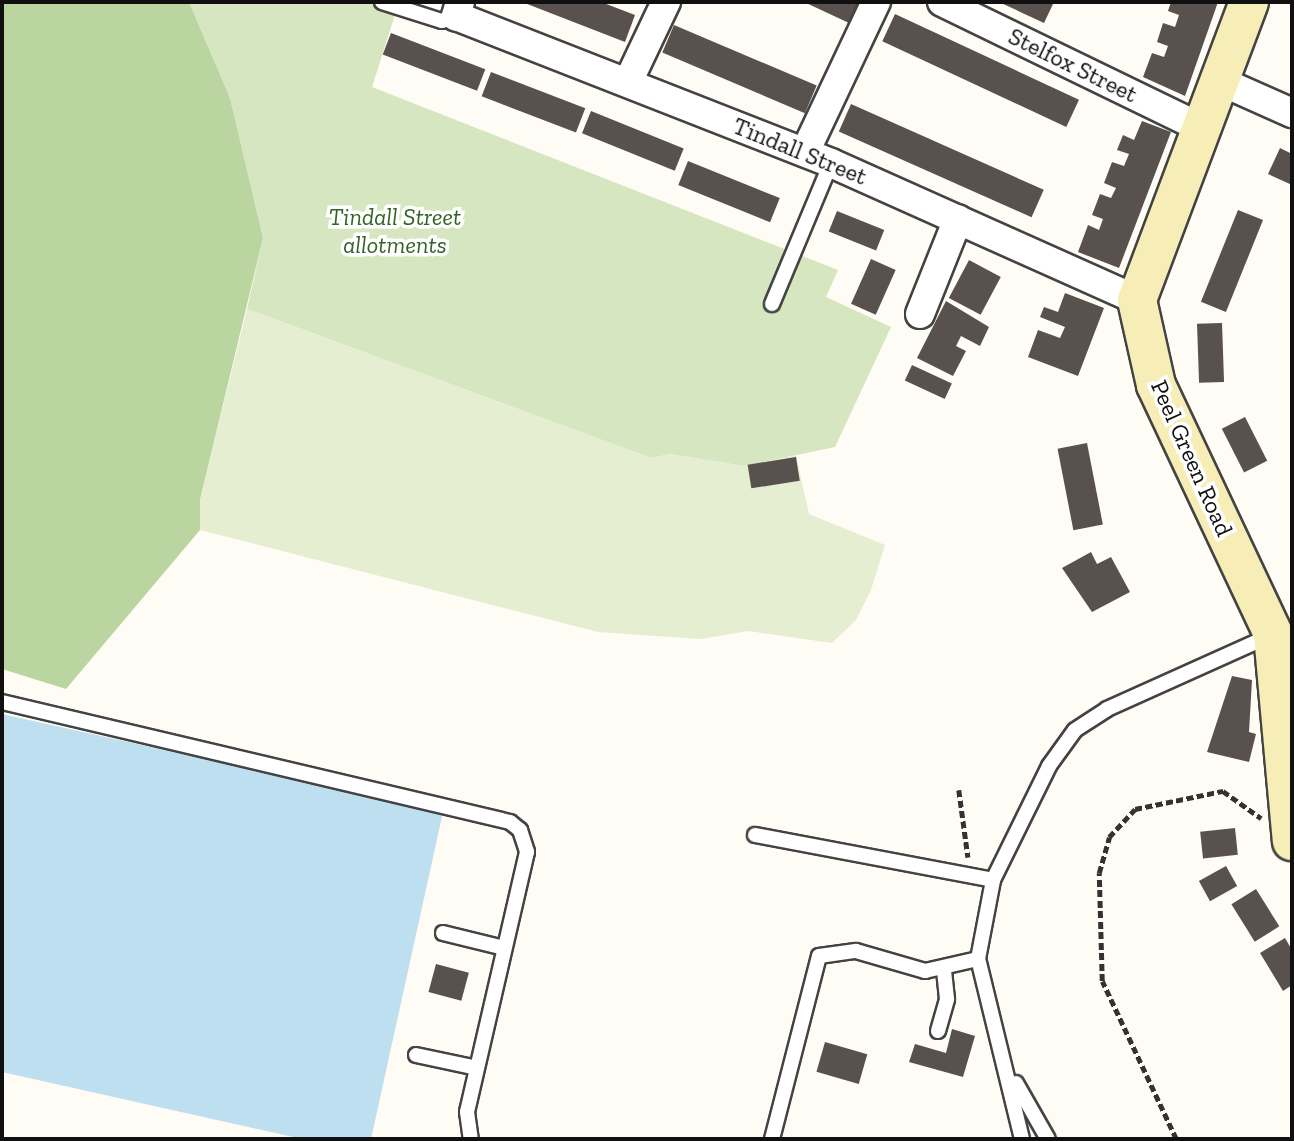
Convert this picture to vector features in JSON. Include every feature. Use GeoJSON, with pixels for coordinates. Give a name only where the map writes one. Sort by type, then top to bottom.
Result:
{"type":"FeatureCollection","features":[{"type":"Feature","properties":{"kind":"street"},"geometry":{"type":"LineString","coordinates":[[628,82],[666,2]]}},
{"type":"Feature","properties":{"kind":"street"},"geometry":{"type":"LineString","coordinates":[[805,152],[876,2]]}},
{"type":"Feature","properties":{"kind":"street","name":"Stelfox Street"},"geometry":{"type":"LineString","coordinates":[[942,2],[1203,129]]}},
{"type":"Feature","properties":{"kind":"street"},"geometry":{"type":"LineString","coordinates":[[1137,300],[1250,2]]}},
{"type":"Feature","properties":{"kind":"street","name":"Tindall Street"},"geometry":{"type":"LineString","coordinates":[[458,9],[628,82],[831,163],[1137,300]]}},
{"type":"Feature","properties":{"kind":"street"},"geometry":{"type":"LineString","coordinates":[[1220,80],[1292,113]]}},
{"type":"Feature","properties":{"kind":"street"},"geometry":{"type":"LineString","coordinates":[[919,313],[958,219]]}},
{"type":"Feature","properties":{"kind":"street","name":"Peel Green Road"},"geometry":{"type":"LineString","coordinates":[[1137,300],[1156,385],[1273,634],[1289,836]]}},
{"type":"Feature","properties":{"kind":"lane"},"geometry":{"type":"LineString","coordinates":[[382,2],[442,22],[458,9]]}},
{"type":"Feature","properties":{"kind":"lane"},"geometry":{"type":"LineString","coordinates":[[772,304],[831,163]]}},
{"type":"Feature","properties":{"kind":"lane"},"geometry":{"type":"LineString","coordinates":[[1022,1139],[1007,1066],[978,959],[993,880],[1049,766],[1075,730],[1273,634]]}},
{"type":"Feature","properties":{"kind":"lane"},"geometry":{"type":"LineString","coordinates":[[2,702],[510,822],[526,838],[527,852],[467,1112],[469,1139]]}},
{"type":"Feature","properties":{"kind":"lane"},"geometry":{"type":"LineString","coordinates":[[755,835],[993,880]]}},
{"type":"Feature","properties":{"kind":"lane"},"geometry":{"type":"LineString","coordinates":[[443,933],[504,948]]}},
{"type":"Feature","properties":{"kind":"lane"},"geometry":{"type":"LineString","coordinates":[[772,1139],[819,956],[856,951],[925,971],[944,970],[978,959]]}},
{"type":"Feature","properties":{"kind":"lane"},"geometry":{"type":"LineString","coordinates":[[938,1031],[947,999],[944,970]]}},
{"type":"Feature","properties":{"kind":"lane"},"geometry":{"type":"LineString","coordinates":[[416,1055],[477,1068]]}},
{"type":"Feature","properties":{"kind":"lane"},"geometry":{"type":"LineString","coordinates":[[1007,1066],[1048,1139]]}},
{"type":"Feature","properties":{"kind":"path"},"geometry":{"type":"LineString","coordinates":[[959,790],[961,840],[975,877]]}},
{"type":"Feature","properties":{"kind":"path"},"geometry":{"type":"LineString","coordinates":[[1176,1139],[1102,981],[1099,873],[1109,837],[1135,809],[1223,791],[1289,836]]}},
{"type":"Feature","properties":{"kind":"green space"},"geometry":{"type":"Polygon","coordinates":[[[2,2],[189,2],[230,98],[263,238],[200,500],[200,530],[66,689],[2,669],[2,2]]]}},
{"type":"Feature","properties":{"kind":"green space","name":"Tindall Street allotments"},"geometry":{"type":"Polygon","coordinates":[[[189,2],[399,2],[372,87],[838,270],[826,297],[891,327],[835,447],[744,466],[670,454],[651,458],[247,309],[263,238],[230,98],[189,2]]]}},
{"type":"Feature","properties":{"kind":"green space"},"geometry":{"type":"Polygon","coordinates":[[[247,309],[651,458],[670,454],[744,466],[796,455],[809,514],[885,545],[871,590],[856,620],[832,643],[749,631],[700,639],[598,632],[200,530],[200,500],[247,309]]]}},
{"type":"Feature","properties":{"kind":"water"},"geometry":{"type":"Polygon","coordinates":[[[2,714],[443,812],[371,1139],[302,1139],[2,1072],[2,714]]]}},
{"type":"Feature","properties":{"kind":"building"},"geometry":{"type":"Polygon","coordinates":[[[522,2],[601,2],[635,15],[625,42],[522,2]]]}},
{"type":"Feature","properties":{"kind":"building"},"geometry":{"type":"Polygon","coordinates":[[[804,2],[859,2],[849,23],[804,2]]]}},
{"type":"Feature","properties":{"kind":"building"},"geometry":{"type":"Polygon","coordinates":[[[999,2],[1054,2],[1044,23],[999,2]]]}},
{"type":"Feature","properties":{"kind":"building"},"geometry":{"type":"Polygon","coordinates":[[[1171,2],[1218,2],[1185,96],[1143,77],[1152,53],[1164,57],[1168,46],[1157,42],[1163,23],[1175,27],[1179,15],[1168,11],[1171,2]]]}},
{"type":"Feature","properties":{"kind":"building"},"geometry":{"type":"Polygon","coordinates":[[[895,14],[1079,100],[1066,127],[882,41],[895,14]]]}},
{"type":"Feature","properties":{"kind":"building"},"geometry":{"type":"Polygon","coordinates":[[[674,25],[817,86],[805,113],[662,53],[674,25]]]}},
{"type":"Feature","properties":{"kind":"building"},"geometry":{"type":"Polygon","coordinates":[[[391,33],[485,69],[477,91],[383,54],[391,33]]]}},
{"type":"Feature","properties":{"kind":"building"},"geometry":{"type":"Polygon","coordinates":[[[491,72],[585,108],[576,132],[482,96],[491,72]]]}},
{"type":"Feature","properties":{"kind":"building"},"geometry":{"type":"Polygon","coordinates":[[[851,104],[1044,190],[1032,217],[839,131],[851,104]]]}},
{"type":"Feature","properties":{"kind":"building"},"geometry":{"type":"Polygon","coordinates":[[[591,111],[684,148],[675,171],[582,133],[591,111]]]}},
{"type":"Feature","properties":{"kind":"building"},"geometry":{"type":"Polygon","coordinates":[[[1142,121],[1171,132],[1119,268],[1078,252],[1088,225],[1099,230],[1103,219],[1092,215],[1100,194],[1111,198],[1116,188],[1104,183],[1112,162],[1124,166],[1129,154],[1117,150],[1123,135],[1134,140],[1142,121]]]}},
{"type":"Feature","properties":{"kind":"building"},"geometry":{"type":"Polygon","coordinates":[[[1280,148],[1292,154],[1292,185],[1268,174],[1280,148]]]}},
{"type":"Feature","properties":{"kind":"building"},"geometry":{"type":"Polygon","coordinates":[[[688,161],[780,198],[770,222],[678,185],[688,161]]]}},
{"type":"Feature","properties":{"kind":"building"},"geometry":{"type":"Polygon","coordinates":[[[1238,210],[1263,220],[1226,312],[1201,302],[1238,210]]]}},
{"type":"Feature","properties":{"kind":"building"},"geometry":{"type":"Polygon","coordinates":[[[837,211],[884,230],[876,251],[829,231],[837,211]]]}},
{"type":"Feature","properties":{"kind":"building"},"geometry":{"type":"Polygon","coordinates":[[[871,259],[896,270],[876,315],[851,304],[871,259]]]}},
{"type":"Feature","properties":{"kind":"building"},"geometry":{"type":"Polygon","coordinates":[[[969,260],[1001,277],[981,315],[949,298],[969,260]]]}},
{"type":"Feature","properties":{"kind":"building"},"geometry":{"type":"Polygon","coordinates":[[[1065,293],[1104,308],[1078,376],[1028,357],[1038,330],[1060,338],[1065,327],[1040,317],[1044,307],[1058,312],[1065,293]]]}},
{"type":"Feature","properties":{"kind":"building"},"geometry":{"type":"Polygon","coordinates":[[[946,301],[989,327],[980,346],[961,336],[956,346],[966,351],[953,376],[917,358],[946,301]]]}},
{"type":"Feature","properties":{"kind":"building"},"geometry":{"type":"Polygon","coordinates":[[[1222,323],[1224,382],[1199,383],[1197,324],[1222,323]]]}},
{"type":"Feature","properties":{"kind":"building"},"geometry":{"type":"Polygon","coordinates":[[[912,365],[952,384],[945,399],[905,380],[912,365]]]}},
{"type":"Feature","properties":{"kind":"building"},"geometry":{"type":"Polygon","coordinates":[[[1245,417],[1267,461],[1244,472],[1222,429],[1245,417]]]}},
{"type":"Feature","properties":{"kind":"building"},"geometry":{"type":"Polygon","coordinates":[[[1087,443],[1103,524],[1073,530],[1058,449],[1087,443]]]}},
{"type":"Feature","properties":{"kind":"building"},"geometry":{"type":"Polygon","coordinates":[[[796,457],[800,481],[751,488],[748,465],[796,457]]]}},
{"type":"Feature","properties":{"kind":"building"},"geometry":{"type":"Polygon","coordinates":[[[1091,552],[1097,564],[1111,557],[1130,592],[1092,612],[1062,568],[1091,552]]]}},
{"type":"Feature","properties":{"kind":"building"},"geometry":{"type":"Polygon","coordinates":[[[1232,676],[1252,680],[1249,732],[1256,734],[1249,762],[1207,752],[1232,676]]]}},
{"type":"Feature","properties":{"kind":"building"},"geometry":{"type":"Polygon","coordinates":[[[1235,828],[1238,855],[1203,859],[1200,832],[1235,828]]]}},
{"type":"Feature","properties":{"kind":"building"},"geometry":{"type":"Polygon","coordinates":[[[1226,866],[1237,886],[1210,901],[1199,881],[1226,866]]]}},
{"type":"Feature","properties":{"kind":"building"},"geometry":{"type":"Polygon","coordinates":[[[1256,889],[1279,926],[1255,942],[1231,904],[1256,889]]]}},
{"type":"Feature","properties":{"kind":"building"},"geometry":{"type":"Polygon","coordinates":[[[1285,938],[1292,950],[1292,985],[1283,991],[1260,953],[1285,938]]]}},
{"type":"Feature","properties":{"kind":"building"},"geometry":{"type":"Polygon","coordinates":[[[436,964],[469,973],[461,1001],[428,992],[436,964]]]}},
{"type":"Feature","properties":{"kind":"building"},"geometry":{"type":"Polygon","coordinates":[[[952,1029],[975,1036],[963,1077],[909,1062],[915,1044],[946,1053],[952,1029]]]}},
{"type":"Feature","properties":{"kind":"building"},"geometry":{"type":"Polygon","coordinates":[[[825,1042],[867,1054],[859,1084],[816,1072],[825,1042]]]}}]}
